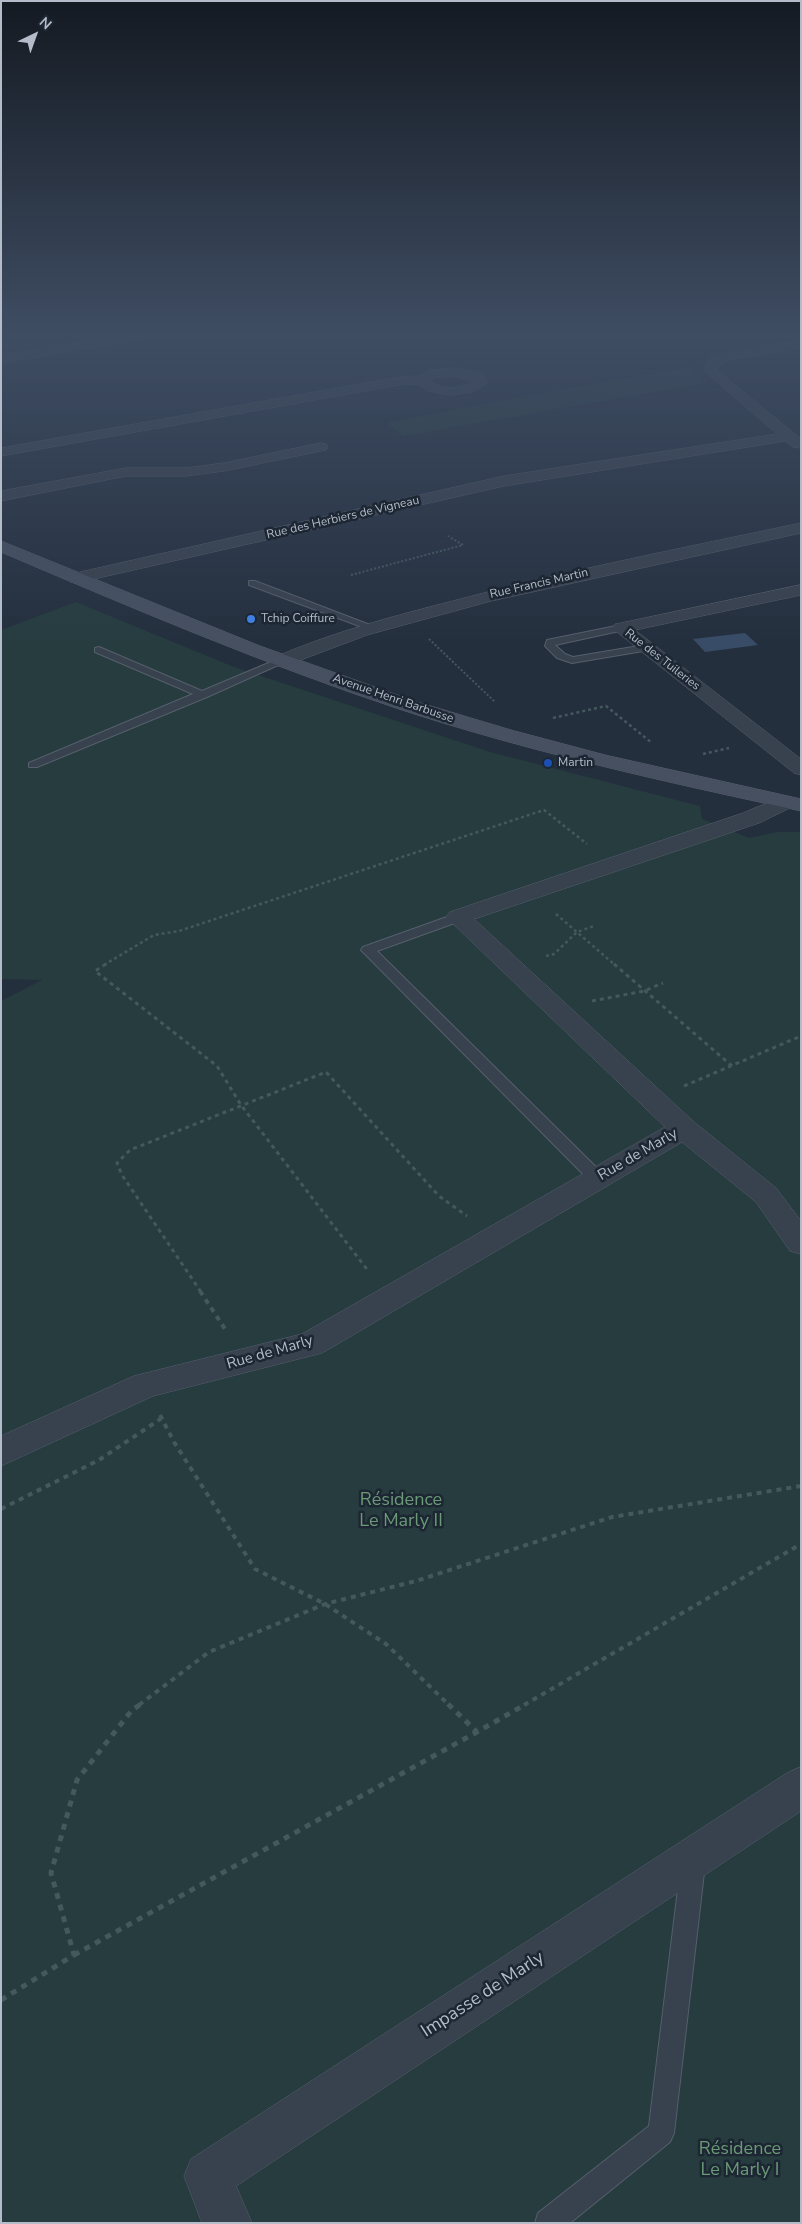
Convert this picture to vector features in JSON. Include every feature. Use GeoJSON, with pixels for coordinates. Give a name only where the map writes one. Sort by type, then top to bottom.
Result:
{"type":"FeatureCollection","features":[{"type":"Feature","properties":{"kind":"street"},"geometry":{"type":"LineString","coordinates":[[1,452],[69,440]]}},
{"type":"Feature","properties":{"kind":"street","name":"Rue des Herbiers de Vigneau"},"geometry":{"type":"LineString","coordinates":[[76,578],[504,481],[795,441]]}},
{"type":"Feature","properties":{"kind":"street"},"geometry":{"type":"LineString","coordinates":[[1,496],[126,472],[186,472],[251,462],[321,447]]}},
{"type":"Feature","properties":{"kind":"street","name":"Rue Francis Martin"},"geometry":{"type":"LineString","coordinates":[[282,660],[303,651],[373,628],[502,592],[801,528]]}},
{"type":"Feature","properties":{"kind":"street","name":"Avenue Henri Barbusse"},"geometry":{"type":"LineString","coordinates":[[1,546],[282,660],[449,718],[603,760],[792,803]]}},
{"type":"Feature","properties":{"kind":"street","name":"Rue des Tuileries"},"geometry":{"type":"LineString","coordinates":[[621,628],[801,590]]}},
{"type":"Feature","properties":{"kind":"street","name":"Rue des Tuileries"},"geometry":{"type":"LineString","coordinates":[[621,628],[801,769]]}},
{"type":"Feature","properties":{"kind":"street"},"geometry":{"type":"LineString","coordinates":[[458,917],[792,803]]}},
{"type":"Feature","properties":{"kind":"street","name":"Rue de Marly"},"geometry":{"type":"LineString","coordinates":[[1,1452],[146,1385],[311,1344],[684,1129],[458,917]]}},
{"type":"Feature","properties":{"kind":"street"},"geometry":{"type":"LineString","coordinates":[[684,1129],[766,1195],[801,1243]]}},
{"type":"Feature","properties":{"kind":"street","name":"Impasse de Marly"},"geometry":{"type":"LineString","coordinates":[[227,2223],[208,2176],[801,1787]]}},
{"type":"Feature","properties":{"kind":"lane"},"geometry":{"type":"LineString","coordinates":[[252,582],[373,628]]}},
{"type":"Feature","properties":{"kind":"lane"},"geometry":{"type":"LineString","coordinates":[[621,628],[561,638],[551,642],[550,646],[561,656],[572,660],[645,648]]}},
{"type":"Feature","properties":{"kind":"lane"},"geometry":{"type":"LineString","coordinates":[[99,650],[203,695]]}},
{"type":"Feature","properties":{"kind":"lane"},"geometry":{"type":"LineString","coordinates":[[33,765],[203,695],[282,660]]}},
{"type":"Feature","properties":{"kind":"lane"},"geometry":{"type":"LineString","coordinates":[[458,917],[368,950],[597,1178]]}},
{"type":"Feature","properties":{"kind":"lane"},"geometry":{"type":"LineString","coordinates":[[548,2223],[661,2133],[694,1857]]}},
{"type":"Feature","properties":{"kind":"path"},"geometry":{"type":"LineString","coordinates":[[351,575],[463,545],[448,536]]}},
{"type":"Feature","properties":{"kind":"path"},"geometry":{"type":"LineString","coordinates":[[403,619],[416,626],[498,705]]}},
{"type":"Feature","properties":{"kind":"path"},"geometry":{"type":"LineString","coordinates":[[546,720],[606,706],[657,747]]}},
{"type":"Feature","properties":{"kind":"path"},"geometry":{"type":"LineString","coordinates":[[696,756],[764,740]]}},
{"type":"Feature","properties":{"kind":"path"},"geometry":{"type":"LineString","coordinates":[[389,1299],[241,1105],[216,1066],[95,971],[154,935],[178,931],[544,810],[614,864]]}},
{"type":"Feature","properties":{"kind":"path"},"geometry":{"type":"LineString","coordinates":[[531,892],[732,1066]]}},
{"type":"Feature","properties":{"kind":"path"},"geometry":{"type":"LineString","coordinates":[[512,968],[554,954],[577,932],[594,926]]}},
{"type":"Feature","properties":{"kind":"path"},"geometry":{"type":"LineString","coordinates":[[561,1013],[598,999],[644,991],[663,983]]}},
{"type":"Feature","properties":{"kind":"path"},"geometry":{"type":"LineString","coordinates":[[653,1100],[801,1036]]}},
{"type":"Feature","properties":{"kind":"path"},"geometry":{"type":"LineString","coordinates":[[245,1360],[122,1175],[118,1163],[130,1150],[326,1072],[439,1196],[497,1236]]}},
{"type":"Feature","properties":{"kind":"path"},"geometry":{"type":"LineString","coordinates":[[146,1385],[174,1442],[255,1570],[325,1604],[386,1644],[477,1732]]}},
{"type":"Feature","properties":{"kind":"path"},"geometry":{"type":"LineString","coordinates":[[1,1509],[100,1460],[162,1418]]}},
{"type":"Feature","properties":{"kind":"path"},"geometry":{"type":"LineString","coordinates":[[74,1956],[51,1873],[77,1780],[132,1710],[209,1652],[325,1604],[416,1580],[612,1517],[801,1486]]}},
{"type":"Feature","properties":{"kind":"path"},"geometry":{"type":"LineString","coordinates":[[1,2000],[74,1956],[477,1732],[801,1544]]}},
{"type":"Feature","properties":{"kind":"green space","name":"Résidence Le Marly II"},"geometry":{"type":"Polygon","coordinates":[[[76,602],[234,667],[490,752],[700,806],[702,819],[749,838],[777,832],[801,832],[801,2223],[1,2223],[1,1001],[42,980],[1,979],[1,630],[76,602]]]}},
{"type":"Feature","properties":{"kind":"water"},"geometry":{"type":"Polygon","coordinates":[[[745,633],[758,645],[705,652],[693,639],[745,633]]]}},
{"type":"Feature","properties":{"kind":"place","name":"Tchip Coiffure"},"geometry":{"type":"Point","coordinates":[251,619]}},
{"type":"Feature","properties":{"kind":"place","name":"Martin"},"geometry":{"type":"Point","coordinates":[548,763]}},
{"type":"Feature","properties":{"kind":"park label","name":"Résidence Le Marly I"},"geometry":{"type":"Point","coordinates":[740,2160]}}]}
